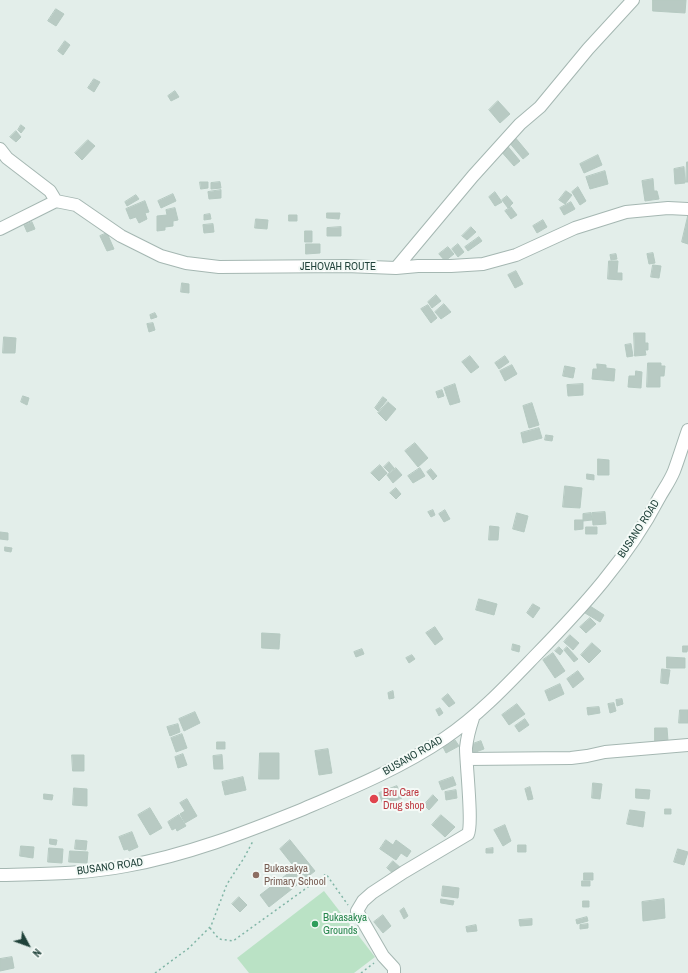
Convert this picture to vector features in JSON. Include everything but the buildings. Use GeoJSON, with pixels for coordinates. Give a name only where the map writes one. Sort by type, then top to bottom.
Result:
{"type":"FeatureCollection","features":[{"type":"Feature","properties":{"kind":"street"},"geometry":{"type":"LineString","coordinates":[[396,268],[473,176],[520,124],[540,107],[588,49],[633,0]]}},
{"type":"Feature","properties":{"kind":"street"},"geometry":{"type":"LineString","coordinates":[[0,149],[7,158],[50,192],[56,201],[0,229]]}},
{"type":"Feature","properties":{"kind":"street","name":"JEHOVAH ROUTE"},"geometry":{"type":"LineString","coordinates":[[56,201],[76,205],[121,236],[161,256],[186,263],[219,267],[346,266],[396,268],[483,264],[516,255],[575,228],[626,212],[668,208],[688,209]]}},
{"type":"Feature","properties":{"kind":"street","name":"BUSANO ROAD"},"geometry":{"type":"LineString","coordinates":[[0,875],[88,871],[126,866],[187,852],[262,825],[333,796],[385,773],[444,739],[473,718],[498,695],[559,632],[592,595],[619,561],[649,518],[673,472],[688,430]]}},
{"type":"Feature","properties":{"kind":"street"},"geometry":{"type":"LineString","coordinates":[[394,973],[394,968],[383,956],[357,911],[363,901],[372,893],[468,834],[470,822],[466,746],[473,718]]}},
{"type":"Feature","properties":{"kind":"street"},"geometry":{"type":"LineString","coordinates":[[467,759],[586,756],[605,752],[688,745]]}},
{"type":"Feature","properties":{"kind":"path"},"geometry":{"type":"LineString","coordinates":[[155,973],[189,948],[210,928],[216,916],[227,884],[244,858],[262,825]]}},
{"type":"Feature","properties":{"kind":"path"},"geometry":{"type":"LineString","coordinates":[[210,928],[219,939],[233,942],[326,874],[348,906]]}},
{"type":"Feature","properties":{"kind":"path"},"geometry":{"type":"LineString","coordinates":[[361,973],[383,956]]}},
{"type":"Feature","properties":{"kind":"green space","name":"Bukasakya Grounds"},"geometry":{"type":"Polygon","coordinates":[[[324,891],[375,957],[354,973],[249,973],[237,958],[324,891]]]}},
{"type":"Feature","properties":{"kind":"place","name":"Bru Care Drug shop"},"geometry":{"type":"Point","coordinates":[374,799]}},
{"type":"Feature","properties":{"kind":"place","name":"Bukasakya Primary School"},"geometry":{"type":"Point","coordinates":[256,875]}},
{"type":"Feature","properties":{"kind":"place","name":"Bukasakya Grounds"},"geometry":{"type":"Point","coordinates":[315,924]}}]}
